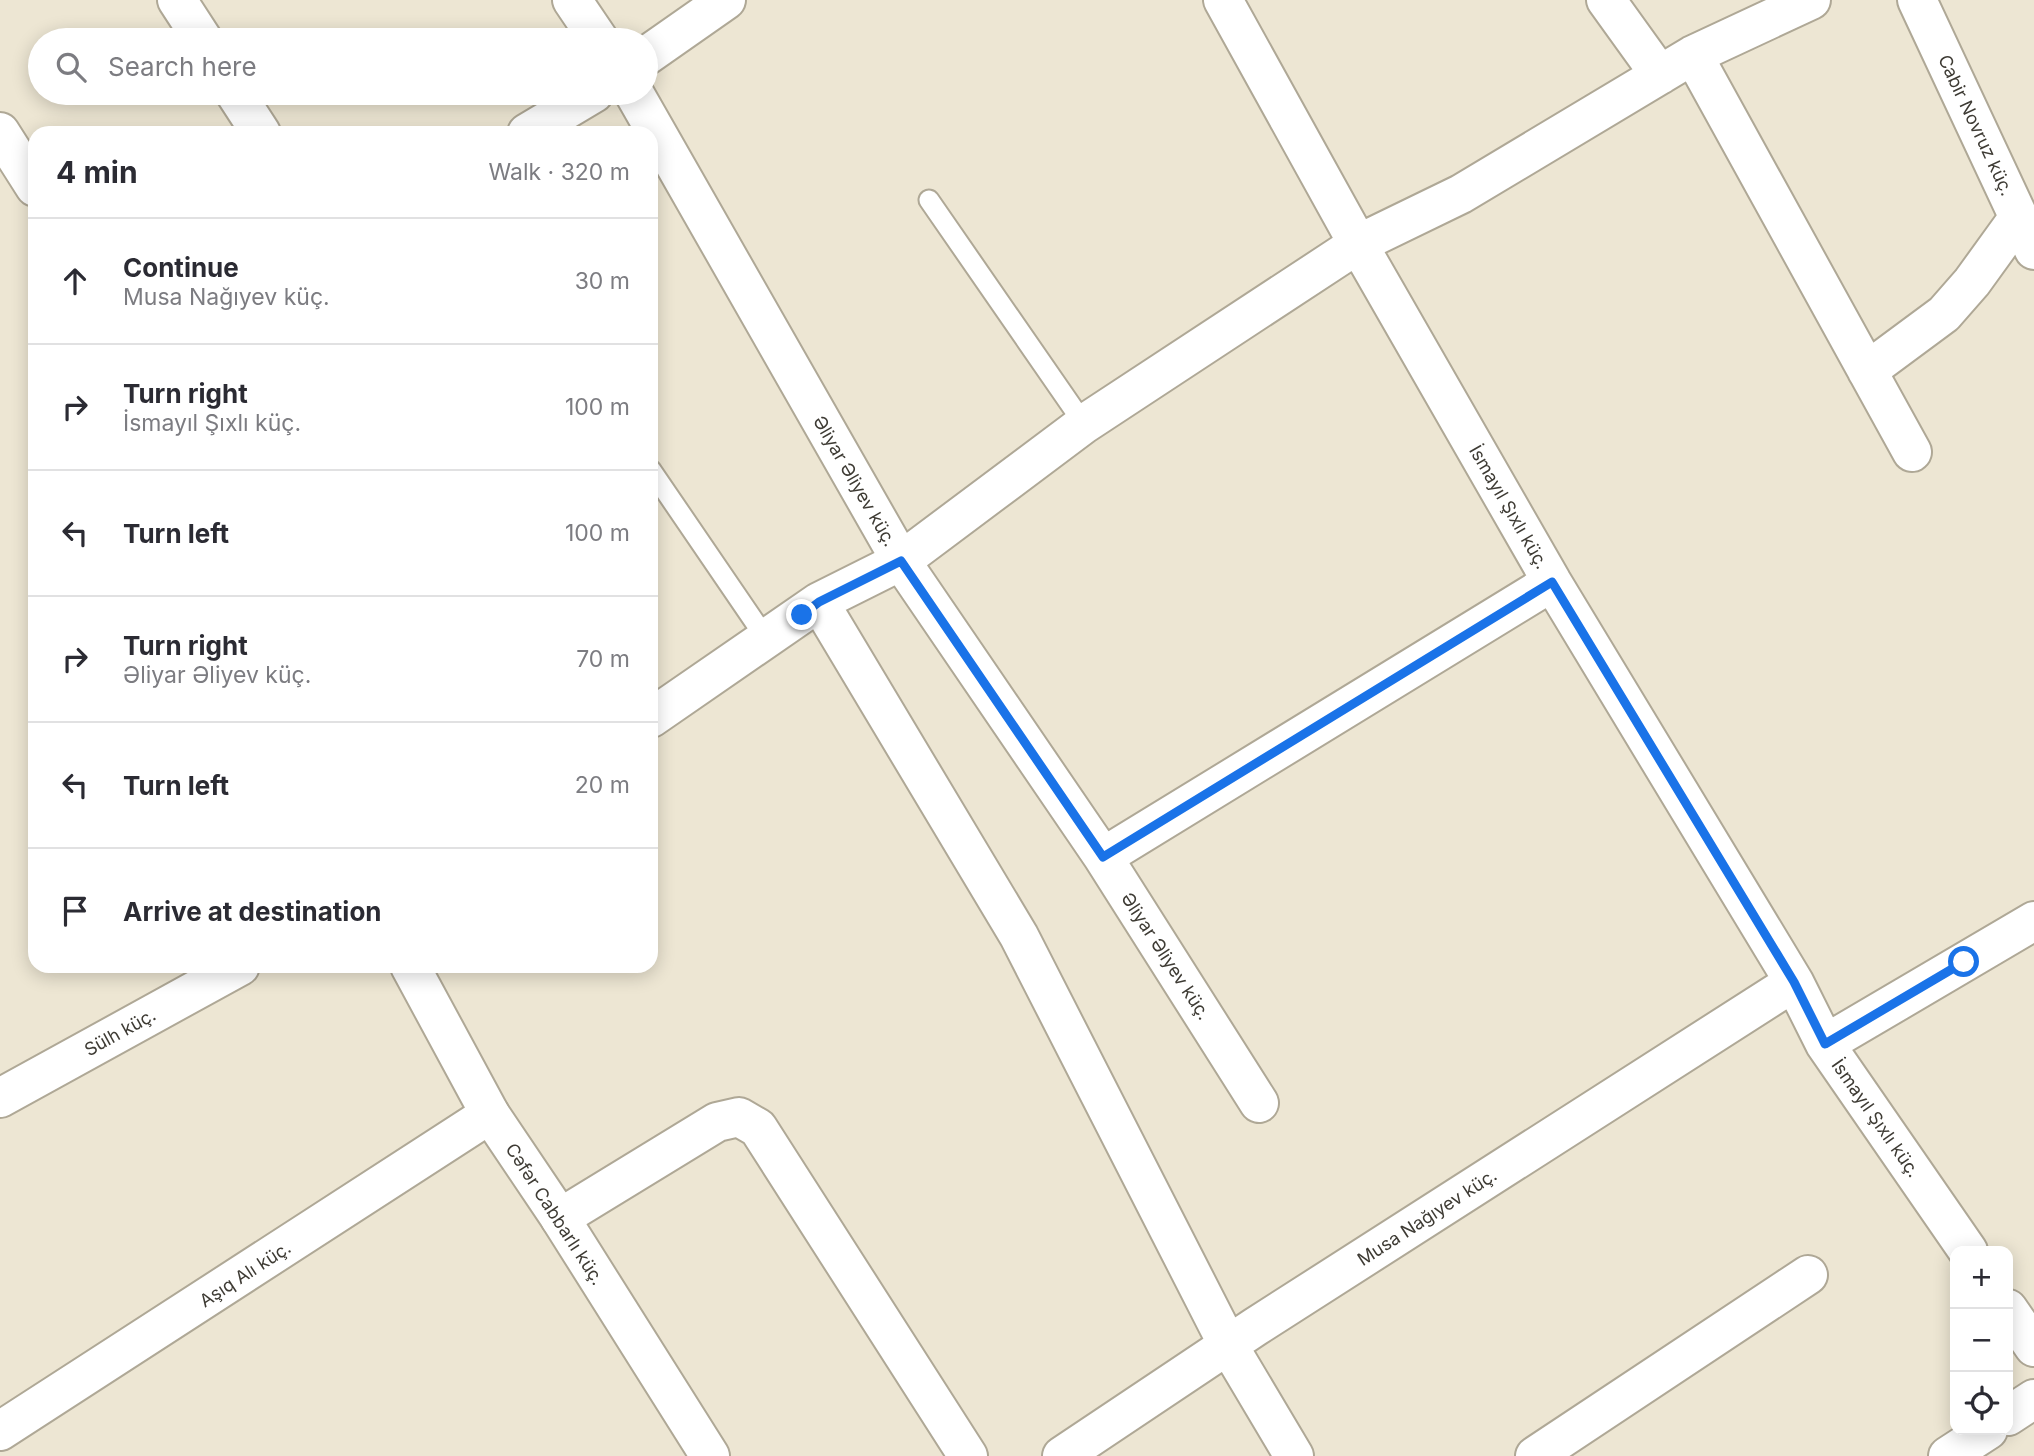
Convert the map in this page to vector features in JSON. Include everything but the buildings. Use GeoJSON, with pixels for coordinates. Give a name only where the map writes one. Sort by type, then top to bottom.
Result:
{"type":"FeatureCollection","features":[{"type":"Feature","properties":{"kind":"street"},"geometry":{"type":"LineString","coordinates":[[177,0],[195,28]]}},
{"type":"Feature","properties":{"kind":"street"},"geometry":{"type":"LineString","coordinates":[[572,0],[591,28]]}},
{"type":"Feature","properties":{"kind":"street"},"geometry":{"type":"LineString","coordinates":[[658,48],[726,0]]}},
{"type":"Feature","properties":{"kind":"street","name":"İsmayıl Şıxlı küç."},"geometry":{"type":"LineString","coordinates":[[1223,0],[1358,244],[1552,582],[1794,982],[1825,1044],[1965,1246]]}},
{"type":"Feature","properties":{"kind":"street"},"geometry":{"type":"LineString","coordinates":[[1606,0],[1660,75]]}},
{"type":"Feature","properties":{"kind":"street"},"geometry":{"type":"LineString","coordinates":[[658,713],[819,602],[901,561],[1084,424],[1358,244],[1461,194],[1693,55],[1811,0]]}},
{"type":"Feature","properties":{"kind":"street","name":"Cabir Novruz küç."},"geometry":{"type":"LineString","coordinates":[[1917,0],[2026,233]]}},
{"type":"Feature","properties":{"kind":"street"},"geometry":{"type":"LineString","coordinates":[[1693,55],[1912,452]]}},
{"type":"Feature","properties":{"kind":"street"},"geometry":{"type":"LineString","coordinates":[[243,105],[256,126]]}},
{"type":"Feature","properties":{"kind":"street"},"geometry":{"type":"LineString","coordinates":[[539,126],[574,105]]}},
{"type":"Feature","properties":{"kind":"street","name":"Əliyar Əliyev küç."},"geometry":{"type":"LineString","coordinates":[[641,105],[654,126]]}},
{"type":"Feature","properties":{"kind":"street"},"geometry":{"type":"LineString","coordinates":[[0,132],[28,176]]}},
{"type":"Feature","properties":{"kind":"street","name":"Əliyar Əliyev küç."},"geometry":{"type":"LineString","coordinates":[[658,132],[746,295],[901,561],[1103,857],[1259,1103]]}},
{"type":"Feature","properties":{"kind":"street"},"geometry":{"type":"LineString","coordinates":[[1867,371],[1944,314],[1972,282],[2026,233]]}},
{"type":"Feature","properties":{"kind":"street"},"geometry":{"type":"LineString","coordinates":[[1103,857],[1552,582]]}},
{"type":"Feature","properties":{"kind":"street"},"geometry":{"type":"LineString","coordinates":[[819,602],[1019,936],[1228,1345],[1294,1456]]}},
{"type":"Feature","properties":{"kind":"street"},"geometry":{"type":"LineString","coordinates":[[1825,1044],[2034,921]]}},
{"type":"Feature","properties":{"kind":"street","name":"Sülh küç."},"geometry":{"type":"LineString","coordinates":[[0,1098],[227,973]]}},
{"type":"Feature","properties":{"kind":"street","name":"Cəfər Cabbarlı küç."},"geometry":{"type":"LineString","coordinates":[[414,973],[490,1114],[560,1218],[710,1456]]}},
{"type":"Feature","properties":{"kind":"street","name":"Musa Nağıyev küç."},"geometry":{"type":"LineString","coordinates":[[1062,1456],[1228,1345],[1794,982]]}},
{"type":"Feature","properties":{"kind":"street","name":"Aşıq Alı küç."},"geometry":{"type":"LineString","coordinates":[[0,1431],[490,1114]]}},
{"type":"Feature","properties":{"kind":"street"},"geometry":{"type":"LineString","coordinates":[[560,1218],[717,1122],[739,1117],[758,1128],[968,1456]]}},
{"type":"Feature","properties":{"kind":"street"},"geometry":{"type":"LineString","coordinates":[[1535,1456],[1808,1275]]}},
{"type":"Feature","properties":{"kind":"street"},"geometry":{"type":"LineString","coordinates":[[2013,1316],[2034,1347]]}},
{"type":"Feature","properties":{"kind":"street"},"geometry":{"type":"LineString","coordinates":[[2013,1413],[2034,1399]]}},
{"type":"Feature","properties":{"kind":"street"},"geometry":{"type":"LineString","coordinates":[[1948,1456],[1980,1435]]}},
{"type":"Feature","properties":{"kind":"lane"},"geometry":{"type":"LineString","coordinates":[[929,200],[1084,424]]}},
{"type":"Feature","properties":{"kind":"lane"},"geometry":{"type":"LineString","coordinates":[[658,480],[767,640]]}},
{"type":"Feature","properties":{"kind":"route"},"geometry":{"type":"LineString","coordinates":[[802,615],[819,602],[901,561],[1103,857],[1552,582],[1794,982],[1825,1044],[1964,962]]}}]}
